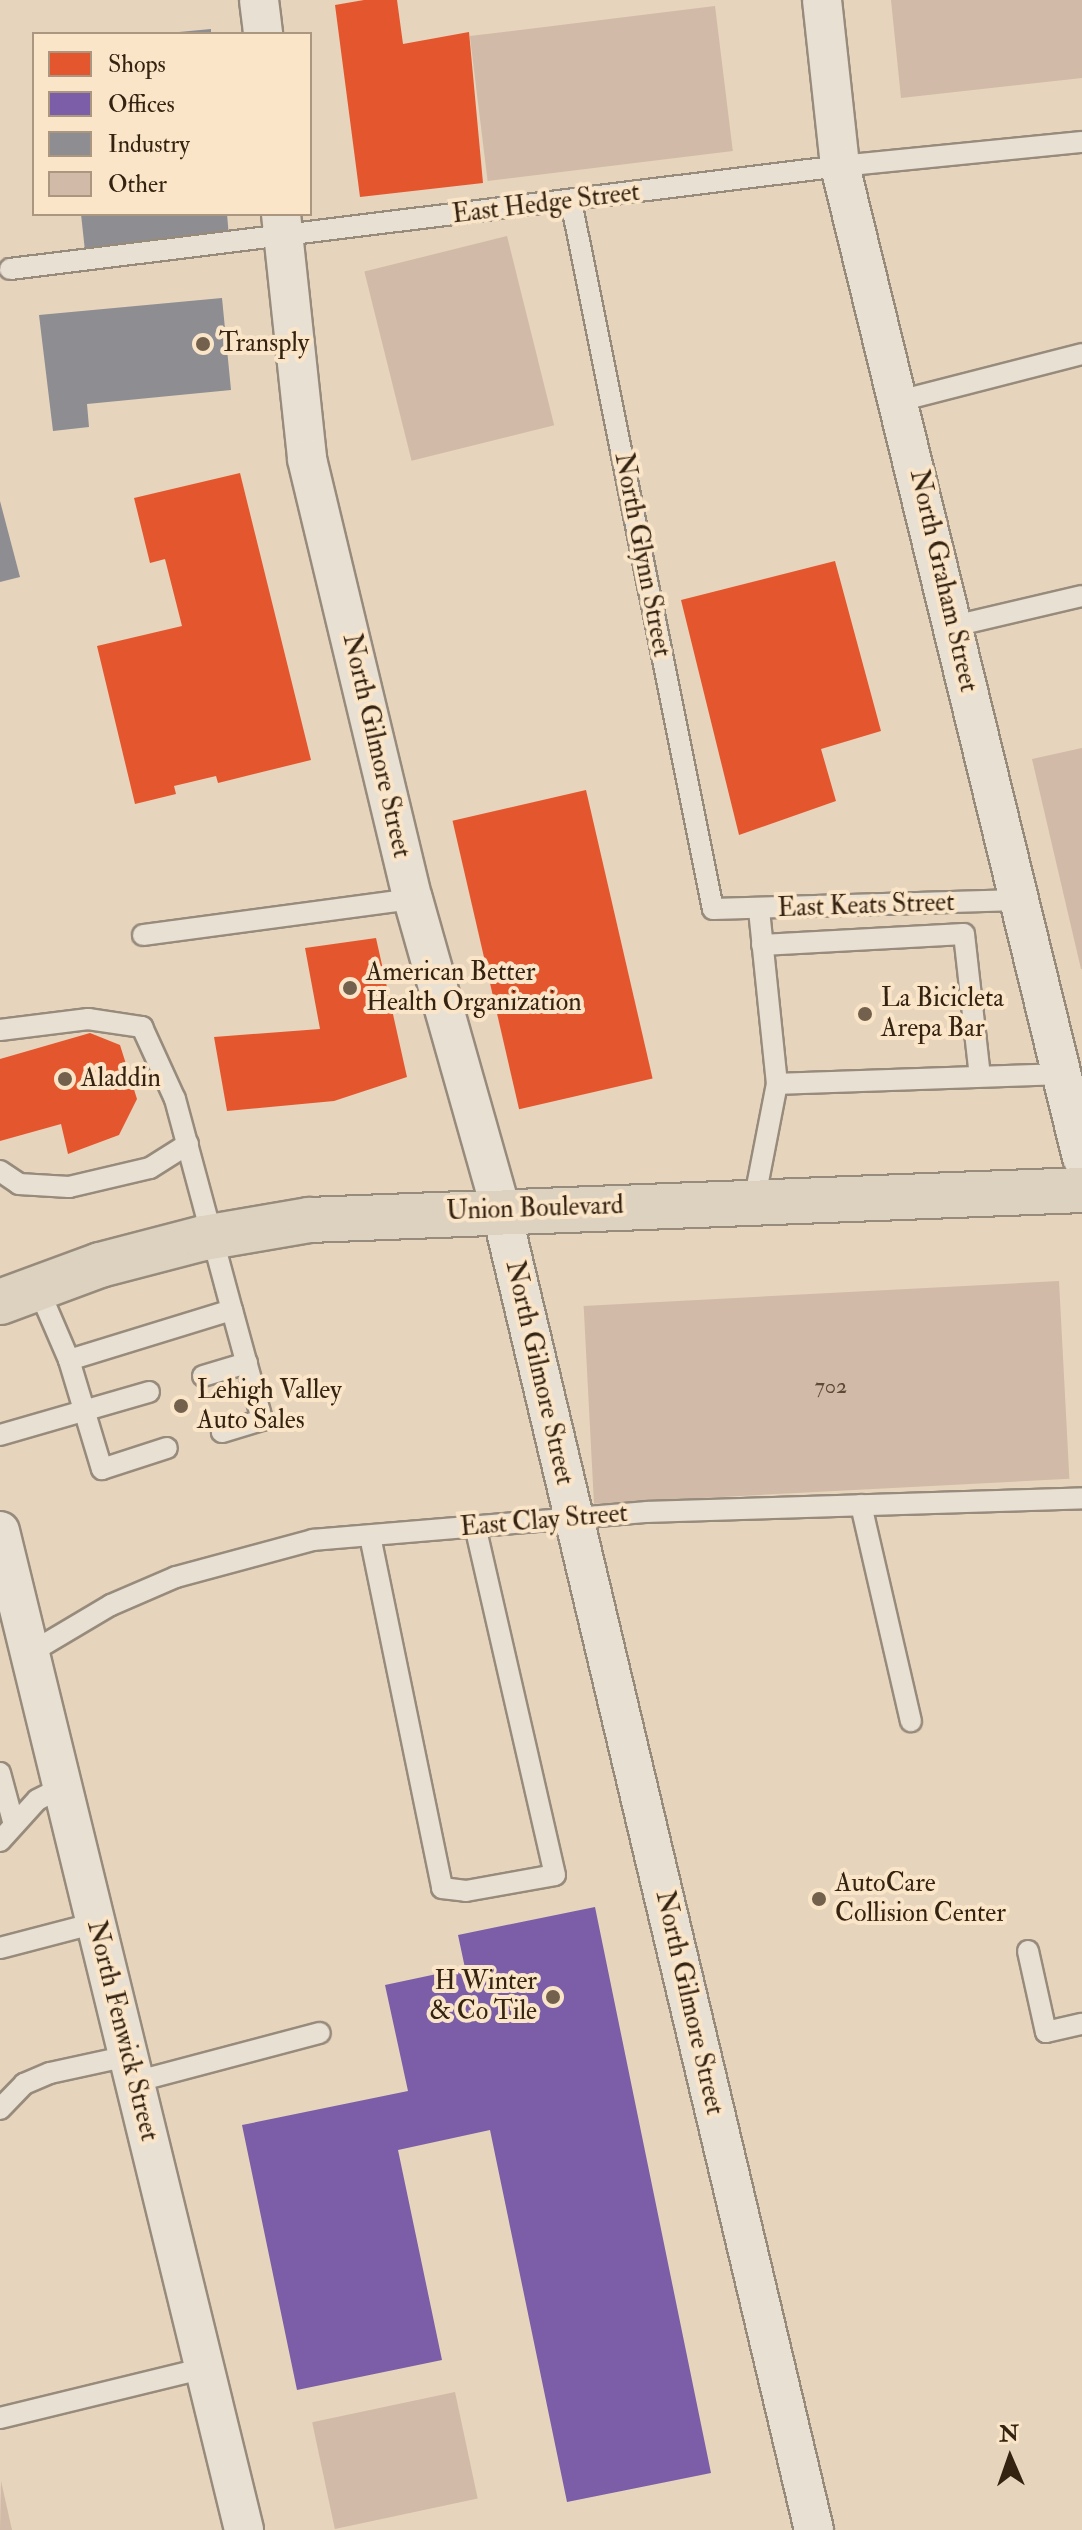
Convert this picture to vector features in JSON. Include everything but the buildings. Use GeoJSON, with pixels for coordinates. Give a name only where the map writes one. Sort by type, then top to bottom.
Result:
{"type":"FeatureCollection","features":[{"type":"Feature","properties":{"kind":"main road","name":"Union Boulevard"},"geometry":{"type":"LineString","coordinates":[[19,1295],[100,1265],[216,1236],[309,1220],[501,1210],[1082,1190]]}},
{"type":"Feature","properties":{"kind":"street"},"geometry":{"type":"LineString","coordinates":[[259,0],[263,32]]}},
{"type":"Feature","properties":{"kind":"street","name":"North Graham Street"},"geometry":{"type":"LineString","coordinates":[[822,0],[840,166],[1082,1158]]}},
{"type":"Feature","properties":{"kind":"street","name":"North Gilmore Street"},"geometry":{"type":"LineString","coordinates":[[282,226],[307,459],[413,899],[501,1210],[814,2530]]}},
{"type":"Feature","properties":{"kind":"street","name":"North Fenwick Street"},"geometry":{"type":"LineString","coordinates":[[0,1531],[10,1614],[30,1653],[244,2530]]}},
{"type":"Feature","properties":{"kind":"lane","name":"East Hedge Street"},"geometry":{"type":"LineString","coordinates":[[10,269],[282,226],[571,201],[840,166],[1082,142]]}},
{"type":"Feature","properties":{"kind":"lane","name":"North Glynn Street"},"geometry":{"type":"LineString","coordinates":[[571,201],[713,909]]}},
{"type":"Feature","properties":{"kind":"lane"},"geometry":{"type":"LineString","coordinates":[[899,401],[1082,354]]}},
{"type":"Feature","properties":{"kind":"lane"},"geometry":{"type":"LineString","coordinates":[[954,626],[1082,596]]}},
{"type":"Feature","properties":{"kind":"lane"},"geometry":{"type":"LineString","coordinates":[[143,935],[413,899]]}},
{"type":"Feature","properties":{"kind":"lane","name":"East Keats Street"},"geometry":{"type":"LineString","coordinates":[[713,909],[759,911],[1019,900]]}},
{"type":"Feature","properties":{"kind":"lane"},"geometry":{"type":"LineString","coordinates":[[754,1202],[777,1084],[759,911]]}},
{"type":"Feature","properties":{"kind":"lane"},"geometry":{"type":"LineString","coordinates":[[762,945],[964,934],[980,1076]]}},
{"type":"Feature","properties":{"kind":"lane"},"geometry":{"type":"LineString","coordinates":[[0,1030],[88,1019],[142,1027],[175,1099],[216,1236],[232,1310],[262,1420],[222,1432]]}},
{"type":"Feature","properties":{"kind":"lane"},"geometry":{"type":"LineString","coordinates":[[777,1084],[1061,1074]]}},
{"type":"Feature","properties":{"kind":"lane"},"geometry":{"type":"LineString","coordinates":[[0,1171],[19,1184],[69,1187],[150,1168],[188,1144]]}},
{"type":"Feature","properties":{"kind":"lane"},"geometry":{"type":"LineString","coordinates":[[19,1295],[69,1360],[102,1469],[167,1448]]}},
{"type":"Feature","properties":{"kind":"lane"},"geometry":{"type":"LineString","coordinates":[[69,1360],[232,1310]]}},
{"type":"Feature","properties":{"kind":"lane"},"geometry":{"type":"LineString","coordinates":[[203,1376],[247,1363]]}},
{"type":"Feature","properties":{"kind":"lane"},"geometry":{"type":"LineString","coordinates":[[0,1435],[149,1392]]}},
{"type":"Feature","properties":{"kind":"lane","name":"East Clay Street"},"geometry":{"type":"LineString","coordinates":[[30,1653],[111,1605],[176,1577],[313,1540],[573,1519],[1082,1498]]}},
{"type":"Feature","properties":{"kind":"lane"},"geometry":{"type":"LineString","coordinates":[[861,1505],[911,1721]]}},
{"type":"Feature","properties":{"kind":"lane"},"geometry":{"type":"LineString","coordinates":[[370,1536],[442,1888],[466,1891],[555,1875],[475,1527]]}},
{"type":"Feature","properties":{"kind":"lane"},"geometry":{"type":"LineString","coordinates":[[0,1773],[14,1825]]}},
{"type":"Feature","properties":{"kind":"lane"},"geometry":{"type":"LineString","coordinates":[[0,1841],[37,1800],[62,1787]]}},
{"type":"Feature","properties":{"kind":"lane"},"geometry":{"type":"LineString","coordinates":[[0,1948],[96,1923]]}},
{"type":"Feature","properties":{"kind":"lane"},"geometry":{"type":"LineString","coordinates":[[1028,1951],[1046,2032],[1082,2024]]}},
{"type":"Feature","properties":{"kind":"lane"},"geometry":{"type":"LineString","coordinates":[[0,2109],[24,2084],[50,2073],[131,2069],[320,2033]]}},
{"type":"Feature","properties":{"kind":"lane"},"geometry":{"type":"LineString","coordinates":[[0,2418],[205,2368]]}},
{"type":"Feature","properties":{"kind":"place","name":"Transply"},"geometry":{"type":"Point","coordinates":[203,344]}},
{"type":"Feature","properties":{"kind":"place","name":"American Better Health Organization"},"geometry":{"type":"Point","coordinates":[350,988]}},
{"type":"Feature","properties":{"kind":"place","name":"La Bicicleta Arepa Bar"},"geometry":{"type":"Point","coordinates":[865,1014]}},
{"type":"Feature","properties":{"kind":"place","name":"Aladdin"},"geometry":{"type":"Point","coordinates":[65,1079]}},
{"type":"Feature","properties":{"kind":"place","name":"Lehigh Valley Auto Sales"},"geometry":{"type":"Point","coordinates":[181,1406]}},
{"type":"Feature","properties":{"kind":"place","name":"AutoCare Collision Center"},"geometry":{"type":"Point","coordinates":[819,1899]}},
{"type":"Feature","properties":{"kind":"place","name":"H Winter & Co Tile"},"geometry":{"type":"Point","coordinates":[553,1997]}}]}
